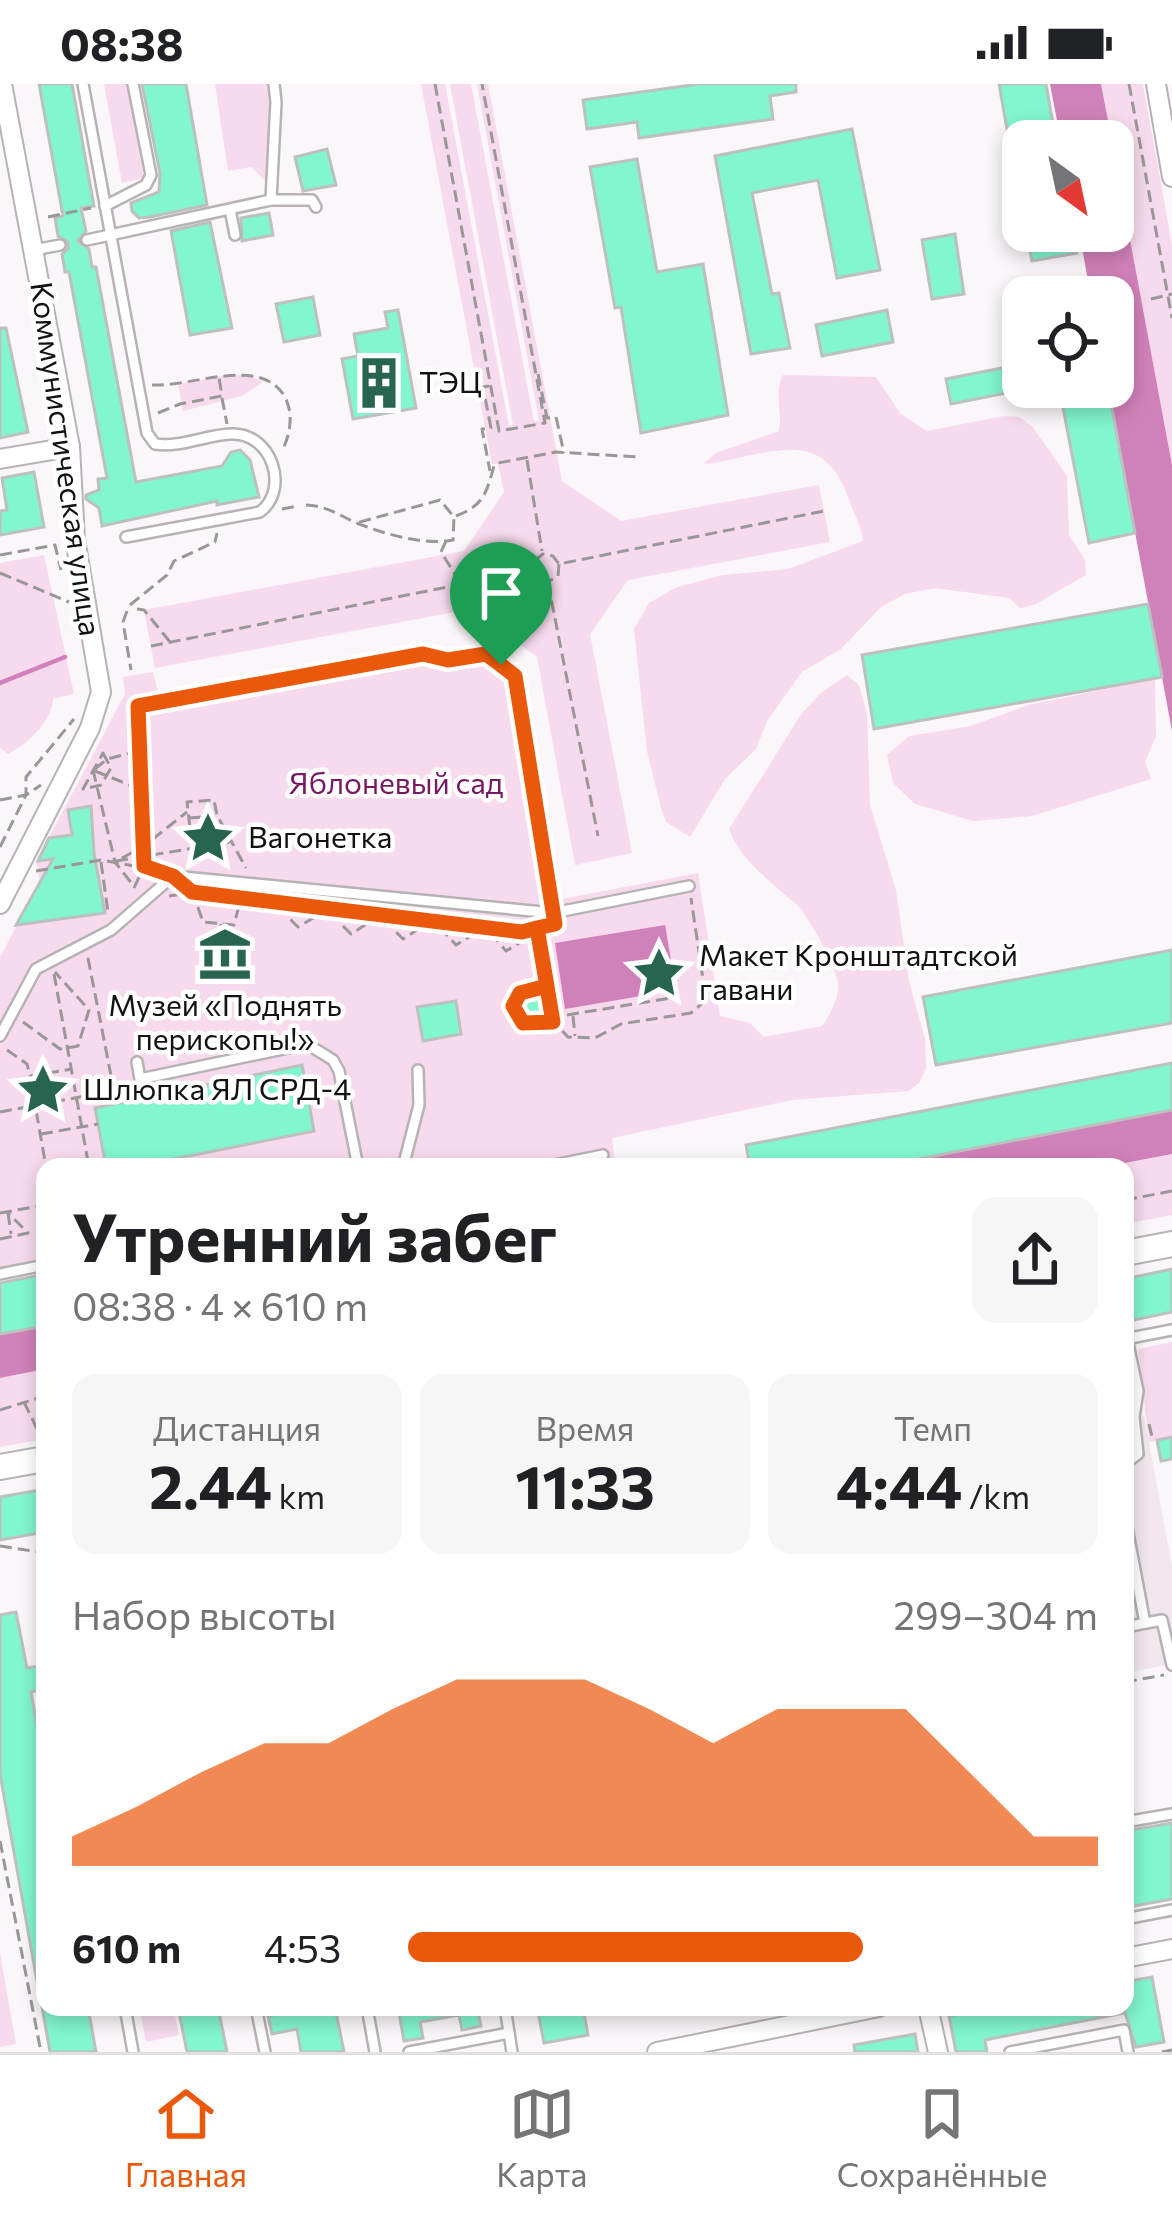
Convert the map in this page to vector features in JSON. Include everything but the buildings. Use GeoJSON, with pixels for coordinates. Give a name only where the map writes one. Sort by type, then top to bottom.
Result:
{"type":"FeatureCollection","features":[{"type":"Feature","properties":{"kind":"street"},"geometry":{"type":"LineString","coordinates":[[1156,84],[1172,177]]}},
{"type":"Feature","properties":{"kind":"street","name":"Коммунистическая улица"},"geometry":{"type":"LineString","coordinates":[[0,904],[89,728],[101,692],[75,539],[70,447],[2,91]]}},
{"type":"Feature","properties":{"kind":"street"},"geometry":{"type":"LineString","coordinates":[[0,459],[70,447]]}},
{"type":"Feature","properties":{"kind":"street"},"geometry":{"type":"LineString","coordinates":[[1134,1251],[1172,1244]]}},
{"type":"Feature","properties":{"kind":"street"},"geometry":{"type":"LineString","coordinates":[[0,1468],[36,1461]]}},
{"type":"Feature","properties":{"kind":"street"},"geometry":{"type":"LineString","coordinates":[[1134,1957],[1172,1952]]}},
{"type":"Feature","properties":{"kind":"street"},"geometry":{"type":"LineString","coordinates":[[657,2052],[839,2016]]}},
{"type":"Feature","properties":{"kind":"street"},"geometry":{"type":"LineString","coordinates":[[930,2016],[938,2052]]}},
{"type":"Feature","properties":{"kind":"lane"},"geometry":{"type":"LineString","coordinates":[[82,84],[145,419],[155,444],[229,435],[256,440],[271,458],[277,488],[272,503],[260,512],[126,537]]}},
{"type":"Feature","properties":{"kind":"lane"},"geometry":{"type":"LineString","coordinates":[[105,206],[146,185],[151,175],[133,84]]}},
{"type":"Feature","properties":{"kind":"lane"},"geometry":{"type":"LineString","coordinates":[[271,200],[274,84]]}},
{"type":"Feature","properties":{"kind":"lane"},"geometry":{"type":"LineString","coordinates":[[87,240],[271,200],[311,200],[316,207]]}},
{"type":"Feature","properties":{"kind":"lane"},"geometry":{"type":"LineString","coordinates":[[230,209],[235,235]]}},
{"type":"Feature","properties":{"kind":"lane"},"geometry":{"type":"LineString","coordinates":[[34,250],[60,245]]}},
{"type":"Feature","properties":{"kind":"lane"},"geometry":{"type":"LineString","coordinates":[[0,1036],[27,981],[111,930],[173,876],[553,914],[690,891]]}},
{"type":"Feature","properties":{"kind":"lane"},"geometry":{"type":"LineString","coordinates":[[137,1062],[140,1079],[307,1044],[333,1060],[338,1071],[356,1158]]}},
{"type":"Feature","properties":{"kind":"lane"},"geometry":{"type":"LineString","coordinates":[[406,1158],[417,1117],[418,1070]]}},
{"type":"Feature","properties":{"kind":"lane"},"geometry":{"type":"LineString","coordinates":[[588,1158],[603,1155]]}},
{"type":"Feature","properties":{"kind":"lane"},"geometry":{"type":"LineString","coordinates":[[0,1274],[36,1267]]}},
{"type":"Feature","properties":{"kind":"lane"},"geometry":{"type":"LineString","coordinates":[[1134,1337],[1172,1330]]}},
{"type":"Feature","properties":{"kind":"lane"},"geometry":{"type":"LineString","coordinates":[[1134,1374],[1138,1391],[1134,1417],[1138,1454],[1134,1457]]}},
{"type":"Feature","properties":{"kind":"lane"},"geometry":{"type":"LineString","coordinates":[[1134,1567],[1144,1623]]}},
{"type":"Feature","properties":{"kind":"lane"},"geometry":{"type":"LineString","coordinates":[[1134,1625],[1162,1620],[1172,1669]]}},
{"type":"Feature","properties":{"kind":"lane"},"geometry":{"type":"LineString","coordinates":[[1134,1820],[1172,1814]]}},
{"type":"Feature","properties":{"kind":"lane"},"geometry":{"type":"LineString","coordinates":[[1134,1917],[1172,1910]]}},
{"type":"Feature","properties":{"kind":"lane"},"geometry":{"type":"LineString","coordinates":[[127,2016],[133,2052]]}},
{"type":"Feature","properties":{"kind":"lane"},"geometry":{"type":"LineString","coordinates":[[258,2016],[265,2052]]}},
{"type":"Feature","properties":{"kind":"lane"},"geometry":{"type":"LineString","coordinates":[[369,2016],[375,2052]]}},
{"type":"Feature","properties":{"kind":"lane"},"geometry":{"type":"LineString","coordinates":[[506,2016],[512,2052]]}},
{"type":"Feature","properties":{"kind":"lane"},"geometry":{"type":"LineString","coordinates":[[1010,2052],[1124,2030],[1128,2052]]}},
{"type":"Feature","properties":{"kind":"lane"},"geometry":{"type":"LineString","coordinates":[[409,2052],[509,2033]]}},
{"type":"Feature","properties":{"kind":"path"},"geometry":{"type":"LineString","coordinates":[[435,84],[499,431],[545,423],[482,84]]}},
{"type":"Feature","properties":{"kind":"path"},"geometry":{"type":"LineString","coordinates":[[1129,84],[1172,318]]}},
{"type":"Feature","properties":{"kind":"path"},"geometry":{"type":"LineString","coordinates":[[46,217],[105,206]]}},
{"type":"Feature","properties":{"kind":"path"},"geometry":{"type":"LineString","coordinates":[[1151,298],[1170,295]]}},
{"type":"Feature","properties":{"kind":"path"},"geometry":{"type":"LineString","coordinates":[[139,385],[177,386],[248,373],[266,378],[290,408],[290,432],[283,450],[271,458]]}},
{"type":"Feature","properties":{"kind":"path"},"geometry":{"type":"LineString","coordinates":[[536,375],[547,418],[556,416],[564,454]]}},
{"type":"Feature","properties":{"kind":"path"},"geometry":{"type":"LineString","coordinates":[[219,378],[229,435]]}},
{"type":"Feature","properties":{"kind":"path"},"geometry":{"type":"LineString","coordinates":[[454,517],[477,508],[488,493],[482,429],[491,428],[483,387],[490,386]]}},
{"type":"Feature","properties":{"kind":"path"},"geometry":{"type":"LineString","coordinates":[[145,419],[180,404],[222,396]]}},
{"type":"Feature","properties":{"kind":"path"},"geometry":{"type":"LineString","coordinates":[[490,477],[498,463],[556,452],[638,457]]}},
{"type":"Feature","properties":{"kind":"path"},"geometry":{"type":"LineString","coordinates":[[527,458],[543,554]]}},
{"type":"Feature","properties":{"kind":"path"},"geometry":{"type":"LineString","coordinates":[[306,505],[341,511],[356,523],[437,544],[453,540],[454,517],[440,500],[356,523]]}},
{"type":"Feature","properties":{"kind":"path"},"geometry":{"type":"LineString","coordinates":[[560,564],[824,511]]}},
{"type":"Feature","properties":{"kind":"path"},"geometry":{"type":"LineString","coordinates":[[131,670],[124,622],[132,606],[167,575],[174,561],[214,542],[220,520]]}},
{"type":"Feature","properties":{"kind":"path"},"geometry":{"type":"LineString","coordinates":[[446,542],[441,552],[458,579]]}},
{"type":"Feature","properties":{"kind":"path"},"geometry":{"type":"LineString","coordinates":[[0,555],[55,545]]}},
{"type":"Feature","properties":{"kind":"path"},"geometry":{"type":"LineString","coordinates":[[548,582],[538,579],[532,569],[535,560],[543,554],[560,564]]}},
{"type":"Feature","properties":{"kind":"path"},"geometry":{"type":"LineString","coordinates":[[548,582],[558,575],[560,564]]}},
{"type":"Feature","properties":{"kind":"path"},"geometry":{"type":"LineString","coordinates":[[151,646],[532,569]]}},
{"type":"Feature","properties":{"kind":"path"},"geometry":{"type":"LineString","coordinates":[[0,573],[69,602]]}},
{"type":"Feature","properties":{"kind":"path"},"geometry":{"type":"LineString","coordinates":[[548,582],[598,836]]}},
{"type":"Feature","properties":{"kind":"path"},"geometry":{"type":"LineString","coordinates":[[132,606],[144,610],[170,642]]}},
{"type":"Feature","properties":{"kind":"path"},"geometry":{"type":"LineString","coordinates":[[34,871],[101,860],[144,866],[173,876],[192,892],[522,932],[555,924],[515,676],[486,654],[448,660],[423,654],[138,706],[144,866],[130,914]]}},
{"type":"Feature","properties":{"kind":"path"},"geometry":{"type":"LineString","coordinates":[[0,847],[26,795],[26,777],[77,715]]}},
{"type":"Feature","properties":{"kind":"path"},"geometry":{"type":"LineString","coordinates":[[106,759],[111,768],[101,785],[83,789],[93,770],[106,759],[139,751]]}},
{"type":"Feature","properties":{"kind":"path"},"geometry":{"type":"LineString","coordinates":[[93,770],[142,790]]}},
{"type":"Feature","properties":{"kind":"path"},"geometry":{"type":"LineString","coordinates":[[93,770],[115,862],[134,888]]}},
{"type":"Feature","properties":{"kind":"path"},"geometry":{"type":"LineString","coordinates":[[0,800],[26,795]]}},
{"type":"Feature","properties":{"kind":"path"},"geometry":{"type":"LineString","coordinates":[[241,898],[234,925],[202,922],[192,892],[194,858],[187,802],[214,800],[230,842],[266,901]]}},
{"type":"Feature","properties":{"kind":"path"},"geometry":{"type":"LineString","coordinates":[[115,862],[188,811]]}},
{"type":"Feature","properties":{"kind":"path"},"geometry":{"type":"LineString","coordinates":[[190,818],[217,815]]}},
{"type":"Feature","properties":{"kind":"path"},"geometry":{"type":"LineString","coordinates":[[173,842],[174,850]]}},
{"type":"Feature","properties":{"kind":"path"},"geometry":{"type":"LineString","coordinates":[[115,862],[230,842]]}},
{"type":"Feature","properties":{"kind":"path"},"geometry":{"type":"LineString","coordinates":[[194,858],[204,858]]}},
{"type":"Feature","properties":{"kind":"path"},"geometry":{"type":"LineString","coordinates":[[101,860],[111,930]]}},
{"type":"Feature","properties":{"kind":"path"},"geometry":{"type":"LineString","coordinates":[[537,928],[553,1022],[568,1037],[595,1038],[624,1023],[700,1007],[707,993],[690,891]]}},
{"type":"Feature","properties":{"kind":"path"},"geometry":{"type":"LineString","coordinates":[[288,903],[287,916],[298,927],[313,918],[315,906]]}},
{"type":"Feature","properties":{"kind":"path"},"geometry":{"type":"LineString","coordinates":[[342,910],[340,922],[350,934],[365,925],[367,913]]}},
{"type":"Feature","properties":{"kind":"path"},"geometry":{"type":"LineString","coordinates":[[393,916],[392,928],[403,939],[417,930],[419,919]]}},
{"type":"Feature","properties":{"kind":"path"},"geometry":{"type":"LineString","coordinates":[[447,922],[445,933],[456,945],[471,936],[472,926]]}},
{"type":"Feature","properties":{"kind":"path"},"geometry":{"type":"LineString","coordinates":[[220,924],[223,945]]}},
{"type":"Feature","properties":{"kind":"path"},"geometry":{"type":"LineString","coordinates":[[498,929],[496,939],[506,951],[521,942],[522,932]]}},
{"type":"Feature","properties":{"kind":"path"},"geometry":{"type":"LineString","coordinates":[[86,944],[114,1091]]}},
{"type":"Feature","properties":{"kind":"path"},"geometry":{"type":"LineString","coordinates":[[41,977],[50,966]]}},
{"type":"Feature","properties":{"kind":"path"},"geometry":{"type":"LineString","coordinates":[[50,966],[89,1010]]}},
{"type":"Feature","properties":{"kind":"path"},"geometry":{"type":"LineString","coordinates":[[50,966],[90,1158]]}},
{"type":"Feature","properties":{"kind":"path"},"geometry":{"type":"LineString","coordinates":[[547,986],[520,993],[513,1006],[523,1023],[553,1022]]}},
{"type":"Feature","properties":{"kind":"path"},"geometry":{"type":"LineString","coordinates":[[576,1039],[570,1015],[676,997]]}},
{"type":"Feature","properties":{"kind":"path"},"geometry":{"type":"LineString","coordinates":[[669,998],[672,1016]]}},
{"type":"Feature","properties":{"kind":"path"},"geometry":{"type":"LineString","coordinates":[[89,1010],[98,1007]]}},
{"type":"Feature","properties":{"kind":"path"},"geometry":{"type":"LineString","coordinates":[[11,1013],[60,1049],[78,1046],[89,1010]]}},
{"type":"Feature","properties":{"kind":"path"},"geometry":{"type":"LineString","coordinates":[[623,1015],[624,1023]]}},
{"type":"Feature","properties":{"kind":"path"},"geometry":{"type":"LineString","coordinates":[[0,1057],[2,1047],[27,1064],[44,1158]]}},
{"type":"Feature","properties":{"kind":"path"},"geometry":{"type":"LineString","coordinates":[[30,1076],[73,1069]]}},
{"type":"Feature","properties":{"kind":"path"},"geometry":{"type":"LineString","coordinates":[[0,1112],[126,1089],[140,1079]]}},
{"type":"Feature","properties":{"kind":"path"},"geometry":{"type":"LineString","coordinates":[[40,1135],[98,1124]]}},
{"type":"Feature","properties":{"kind":"path"},"geometry":{"type":"LineString","coordinates":[[1134,1198],[1171,1192]]}},
{"type":"Feature","properties":{"kind":"path"},"geometry":{"type":"LineString","coordinates":[[0,1213],[36,1207]]}},
{"type":"Feature","properties":{"kind":"path"},"geometry":{"type":"LineString","coordinates":[[7,1212],[11,1237]]}},
{"type":"Feature","properties":{"kind":"path"},"geometry":{"type":"LineString","coordinates":[[0,1239],[28,1233],[7,1212]]}},
{"type":"Feature","properties":{"kind":"path"},"geometry":{"type":"LineString","coordinates":[[0,1410],[36,1399]]}},
{"type":"Feature","properties":{"kind":"path"},"geometry":{"type":"LineString","coordinates":[[24,1402],[36,1427]]}},
{"type":"Feature","properties":{"kind":"path"},"geometry":{"type":"LineString","coordinates":[[0,1546],[36,1552]]}},
{"type":"Feature","properties":{"kind":"path"},"geometry":{"type":"LineString","coordinates":[[1134,1680],[1172,1669]]}},
{"type":"Feature","properties":{"kind":"path"},"geometry":{"type":"LineString","coordinates":[[0,1841],[40,2052]]}},
{"type":"Feature","properties":{"kind":"path"},"geometry":{"type":"LineString","coordinates":[[1162,2052],[1172,2050]]}},
{"type":"Feature","properties":{"kind":"shaded area"},"geometry":{"type":"Polygon","coordinates":[[[1050,84],[1101,84],[1108,120],[1057,120],[1050,84]]]}},
{"type":"Feature","properties":{"kind":"shaded area"},"geometry":{"type":"Polygon","coordinates":[[[1083,252],[1132,252],[1172,465],[1172,731],[1112,408],[1134,408],[1134,276],[1087,276],[1083,252]]]}},
{"type":"Feature","properties":{"kind":"shaded area"},"geometry":{"type":"Polygon","coordinates":[[[665,925],[676,990],[565,1009],[555,943],[665,925]]]}},
{"type":"Feature","properties":{"kind":"shaded area"},"geometry":{"type":"Polygon","coordinates":[[[1172,1110],[1172,1154],[1134,1161],[924,1158],[1172,1110]]]}},
{"type":"Feature","properties":{"kind":"shaded area"},"geometry":{"type":"Polygon","coordinates":[[[36,1328],[36,1371],[0,1378],[0,1334],[36,1328]]]}},
{"type":"Feature","properties":{"kind":"shaded area"},"geometry":{"type":"Polygon","coordinates":[[[1144,1416],[1172,1566],[1172,1664],[1134,1671],[1134,1418],[1144,1416]]]}},
{"type":"Feature","properties":{"kind":"green space"},"geometry":{"type":"Polygon","coordinates":[[[104,84],[127,84],[144,178],[122,183],[104,84]]]}},
{"type":"Feature","properties":{"kind":"green space"},"geometry":{"type":"Polygon","coordinates":[[[215,84],[268,84],[272,107],[267,182],[251,167],[228,171],[215,84]]]}},
{"type":"Feature","properties":{"kind":"green space"},"geometry":{"type":"Polygon","coordinates":[[[421,84],[445,84],[509,426],[513,425],[450,84],[471,84],[534,422],[539,420],[477,84],[488,84],[562,481],[621,521],[819,485],[830,542],[628,580],[590,634],[632,853],[575,865],[537,657],[471,609],[155,668],[144,610],[464,551],[504,492],[498,464],[492,464],[421,84]]]}},
{"type":"Feature","properties":{"kind":"green space"},"geometry":{"type":"Polygon","coordinates":[[[1101,84],[1143,84],[1172,245],[1172,465],[1132,252],[1134,120],[1108,120],[1101,84]]]}},
{"type":"Feature","properties":{"kind":"green space"},"geometry":{"type":"Polygon","coordinates":[[[248,375],[263,382],[242,396],[183,411],[178,384],[248,375]]]}},
{"type":"Feature","properties":{"kind":"green space"},"geometry":{"type":"Polygon","coordinates":[[[783,375],[876,377],[901,414],[927,431],[1019,417],[1032,426],[1067,476],[1069,535],[1085,560],[1086,575],[1020,608],[1009,598],[935,588],[905,594],[881,607],[841,649],[802,672],[767,721],[756,749],[725,779],[690,837],[666,822],[647,751],[634,629],[649,603],[677,587],[723,575],[788,569],[863,541],[837,473],[806,451],[767,452],[703,464],[716,453],[779,431],[783,375]]]}},
{"type":"Feature","properties":{"kind":"green space"},"geometry":{"type":"Polygon","coordinates":[[[44,555],[74,694],[53,699],[38,731],[8,754],[0,748],[0,563],[44,555]]]}},
{"type":"Feature","properties":{"kind":"green space","name":"Яблоневый сад"},"geometry":{"type":"Polygon","coordinates":[[[420,643],[449,652],[490,644],[522,667],[562,899],[698,873],[720,1016],[750,1023],[764,1037],[822,1026],[836,999],[838,982],[803,912],[750,862],[729,829],[802,713],[847,675],[859,685],[867,714],[870,805],[896,890],[909,981],[925,1039],[926,1068],[920,1082],[909,1091],[792,1100],[612,1138],[615,1158],[36,1158],[36,1271],[0,1278],[0,957],[40,882],[36,862],[125,694],[123,677],[153,672],[158,692],[420,643]]]}},
{"type":"Feature","properties":{"kind":"green space"},"geometry":{"type":"Polygon","coordinates":[[[1155,679],[1156,736],[1145,762],[1151,779],[1032,816],[973,821],[915,804],[893,783],[887,755],[909,736],[971,726],[1028,705],[1155,679]]]}},
{"type":"Feature","properties":{"kind":"green space"},"geometry":{"type":"Polygon","coordinates":[[[1172,1154],[1172,1215],[1134,1222],[1134,1161],[1172,1154]]]}},
{"type":"Feature","properties":{"kind":"green space"},"geometry":{"type":"Polygon","coordinates":[[[1172,1342],[1172,1437],[1149,1442],[1138,1349],[1172,1342]]]}},
{"type":"Feature","properties":{"kind":"green space"},"geometry":{"type":"Polygon","coordinates":[[[36,1371],[36,1441],[0,1447],[0,1378],[36,1371]]]}},
{"type":"Feature","properties":{"kind":"green space"},"geometry":{"type":"Polygon","coordinates":[[[0,1953],[16,2044],[0,2047],[0,1953]]]}},
{"type":"Feature","properties":{"kind":"green space"},"geometry":{"type":"Polygon","coordinates":[[[141,2016],[175,2016],[179,2035],[146,2042],[141,2016]]]}},
{"type":"Feature","properties":{"kind":"waterway"},"geometry":{"type":"LineString","coordinates":[[0,683],[65,657]]}},
{"type":"Feature","properties":{"kind":"place","name":"ТЭЦ"},"geometry":{"type":"Point","coordinates":[379,383]}},
{"type":"Feature","properties":{"kind":"place","name":"Вагонетка"},"geometry":{"type":"Point","coordinates":[208,838]}},
{"type":"Feature","properties":{"kind":"place","name":"Музей «Поднять перископы!»"},"geometry":{"type":"Point","coordinates":[225,954]}},
{"type":"Feature","properties":{"kind":"place","name":"Макет Кронштадтской гавани"},"geometry":{"type":"Point","coordinates":[659,973]}},
{"type":"Feature","properties":{"kind":"place","name":"Шлюпка ЯЛ СРД-4"},"geometry":{"type":"Point","coordinates":[43,1090]}},
{"type":"Feature","properties":{"kind":"route"},"geometry":{"type":"LineString","coordinates":[[501,665],[486,654],[448,660],[423,654],[138,706],[144,866],[173,876],[192,892],[522,932],[537,928],[547,986],[526,990],[520,993],[514,1013],[530,1025],[553,1022],[537,928],[555,924],[515,676],[501,665]]}}]}
